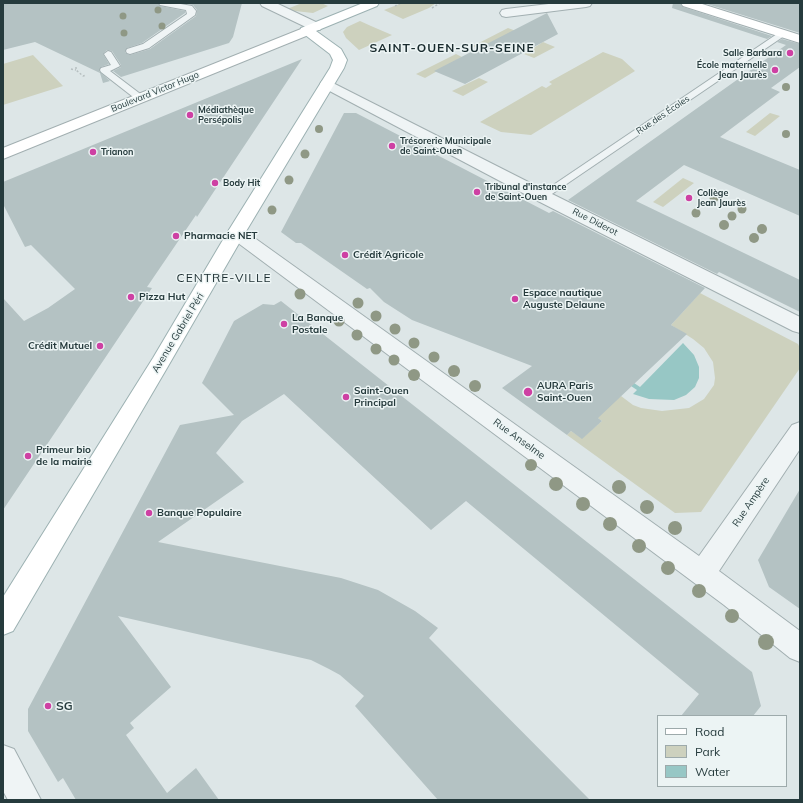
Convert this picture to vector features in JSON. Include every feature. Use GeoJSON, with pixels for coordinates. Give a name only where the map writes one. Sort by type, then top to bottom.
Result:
{"type":"FeatureCollection","features":[{"type":"Feature","properties":{"kind":"main road","name":"Boulevard Victor Hugo"},"geometry":{"type":"LineString","coordinates":[[3,154],[373,3]]}},
{"type":"Feature","properties":{"kind":"main road"},"geometry":{"type":"LineString","coordinates":[[687,3],[800,39]]}},
{"type":"Feature","properties":{"kind":"main road","name":"Avenue Gabriel Péri"},"geometry":{"type":"LineString","coordinates":[[3,622],[160,363],[236,233],[337,68],[340,60],[336,52],[311,29]]}},
{"type":"Feature","properties":{"kind":"street"},"geometry":{"type":"LineString","coordinates":[[266,3],[311,29]]}},
{"type":"Feature","properties":{"kind":"street"},"geometry":{"type":"LineString","coordinates":[[506,13],[586,3]]}},
{"type":"Feature","properties":{"kind":"street","name":"Rue Diderot"},"geometry":{"type":"LineString","coordinates":[[327,84],[542,196],[800,326]]}},
{"type":"Feature","properties":{"kind":"street","name":"Rue Anselme"},"geometry":{"type":"LineString","coordinates":[[236,233],[702,574],[800,648]]}},
{"type":"Feature","properties":{"kind":"street","name":"Rue Ampère"},"geometry":{"type":"LineString","coordinates":[[702,574],[800,431]]}},
{"type":"Feature","properties":{"kind":"street"},"geometry":{"type":"LineString","coordinates":[[3,760],[26,800]]}},
{"type":"Feature","properties":{"kind":"lane"},"geometry":{"type":"LineString","coordinates":[[130,51],[146,46],[191,15],[192,11],[189,8],[163,3]]}},
{"type":"Feature","properties":{"kind":"lane","name":"Rue des Écoles"},"geometry":{"type":"LineString","coordinates":[[542,196],[783,34]]}},
{"type":"Feature","properties":{"kind":"lane"},"geometry":{"type":"LineString","coordinates":[[108,54],[116,66],[104,70],[140,98]]}},
{"type":"Feature","properties":{"kind":"path"},"geometry":{"type":"LineString","coordinates":[[432,8],[440,3]]}},
{"type":"Feature","properties":{"kind":"path"},"geometry":{"type":"LineString","coordinates":[[389,51],[392,44]]}},
{"type":"Feature","properties":{"kind":"path"},"geometry":{"type":"LineString","coordinates":[[71,69],[76,70]]}},
{"type":"Feature","properties":{"kind":"green space"},"geometry":{"type":"Polygon","coordinates":[[[302,3],[321,3],[328,6],[313,13],[287,9],[302,3]]]}},
{"type":"Feature","properties":{"kind":"green space"},"geometry":{"type":"Polygon","coordinates":[[[402,3],[436,3],[429,8],[403,19],[384,10],[402,3]]]}},
{"type":"Feature","properties":{"kind":"green space"},"geometry":{"type":"Polygon","coordinates":[[[360,21],[392,35],[359,50],[346,38],[343,32],[347,27],[360,21]]]}},
{"type":"Feature","properties":{"kind":"green space"},"geometry":{"type":"Polygon","coordinates":[[[508,28],[516,31],[478,48],[473,46],[508,28]]]}},
{"type":"Feature","properties":{"kind":"green space"},"geometry":{"type":"Polygon","coordinates":[[[543,42],[555,47],[534,58],[524,54],[543,42]]]}},
{"type":"Feature","properties":{"kind":"green space"},"geometry":{"type":"Polygon","coordinates":[[[603,52],[622,59],[635,71],[531,135],[501,132],[480,122],[542,86],[546,88],[552,84],[549,82],[603,52]]]}},
{"type":"Feature","properties":{"kind":"green space"},"geometry":{"type":"Polygon","coordinates":[[[456,54],[462,57],[425,78],[416,74],[456,54]]]}},
{"type":"Feature","properties":{"kind":"green space"},"geometry":{"type":"Polygon","coordinates":[[[33,55],[63,86],[3,105],[3,64],[33,55]]]}},
{"type":"Feature","properties":{"kind":"green space"},"geometry":{"type":"Polygon","coordinates":[[[479,78],[488,82],[463,96],[452,91],[479,78]]]}},
{"type":"Feature","properties":{"kind":"green space"},"geometry":{"type":"Polygon","coordinates":[[[770,113],[780,116],[755,136],[746,132],[770,113]]]}},
{"type":"Feature","properties":{"kind":"green space"},"geometry":{"type":"Polygon","coordinates":[[[683,178],[694,183],[663,207],[653,202],[683,178]]]}},
{"type":"Feature","properties":{"kind":"green space"},"geometry":{"type":"Polygon","coordinates":[[[700,293],[798,344],[800,348],[800,368],[701,512],[675,513],[567,435],[571,431],[582,438],[602,421],[591,413],[621,396],[633,405],[641,408],[662,411],[689,408],[704,399],[714,385],[715,378],[713,362],[704,348],[671,325],[700,293]]]}},
{"type":"Feature","properties":{"kind":"water"},"geometry":{"type":"Polygon","coordinates":[[[683,343],[694,355],[699,367],[699,378],[695,387],[686,395],[674,400],[649,399],[633,394],[637,390],[631,386],[634,383],[640,387],[683,343]]]}},
{"type":"Feature","properties":{"kind":"building"},"geometry":{"type":"Polygon","coordinates":[[[3,3],[158,3],[160,6],[185,11],[185,13],[142,43],[127,48],[125,52],[130,55],[150,49],[196,16],[197,10],[193,5],[184,3],[242,3],[233,37],[229,43],[121,77],[113,71],[121,67],[121,65],[112,51],[107,50],[103,54],[109,64],[101,67],[99,71],[110,81],[103,83],[100,73],[35,42],[3,50],[3,3]]]}},
{"type":"Feature","properties":{"kind":"building"},"geometry":{"type":"Polygon","coordinates":[[[673,3],[680,3],[683,7],[772,36],[767,39],[672,8],[673,3]]]}},
{"type":"Feature","properties":{"kind":"building"},"geometry":{"type":"Polygon","coordinates":[[[704,3],[800,3],[800,33],[704,3]]]}},
{"type":"Feature","properties":{"kind":"building"},"geometry":{"type":"Polygon","coordinates":[[[547,13],[558,34],[465,84],[434,71],[547,13]]]}},
{"type":"Feature","properties":{"kind":"building"},"geometry":{"type":"Polygon","coordinates":[[[782,39],[800,44],[800,67],[771,88],[780,92],[720,137],[800,170],[800,216],[684,165],[636,201],[800,280],[800,312],[719,272],[717,274],[568,200],[786,45],[777,42],[782,39]]]}},
{"type":"Feature","properties":{"kind":"building"},"geometry":{"type":"Polygon","coordinates":[[[302,59],[197,217],[196,215],[147,287],[152,288],[3,510],[3,298],[24,321],[48,308],[75,289],[31,245],[25,247],[3,204],[3,182],[302,59]]]}},
{"type":"Feature","properties":{"kind":"building"},"geometry":{"type":"Polygon","coordinates":[[[344,113],[356,113],[549,213],[553,211],[705,288],[671,325],[687,334],[598,418],[602,421],[582,439],[571,431],[567,435],[502,388],[532,366],[412,320],[384,302],[370,288],[367,289],[301,243],[296,243],[281,232],[344,113]]]}},
{"type":"Feature","properties":{"kind":"building"},"geometry":{"type":"Polygon","coordinates":[[[281,301],[752,672],[761,706],[754,715],[682,715],[699,694],[466,501],[431,530],[284,394],[242,421],[216,453],[244,482],[158,542],[341,578],[378,590],[415,611],[438,628],[429,638],[590,800],[438,800],[355,706],[364,696],[340,675],[311,660],[118,616],[171,687],[130,723],[134,728],[126,735],[167,793],[196,768],[219,800],[76,800],[63,778],[58,782],[28,731],[28,709],[180,425],[234,415],[202,383],[234,321],[263,304],[274,305],[281,301]]]}},
{"type":"Feature","properties":{"kind":"building"},"geometry":{"type":"Polygon","coordinates":[[[800,489],[800,609],[769,587],[758,560],[800,489]]]}},
{"type":"Feature","properties":{"kind":"place","name":"Salle Barbara"},"geometry":{"type":"Point","coordinates":[790,53]}},
{"type":"Feature","properties":{"kind":"place","name":"École maternelle Jean Jaurès"},"geometry":{"type":"Point","coordinates":[775,70]}},
{"type":"Feature","properties":{"kind":"place","name":"Médiathèque Persépolis"},"geometry":{"type":"Point","coordinates":[190,115]}},
{"type":"Feature","properties":{"kind":"place","name":"Trésorerie Municipale de Saint-Ouen"},"geometry":{"type":"Point","coordinates":[392,146]}},
{"type":"Feature","properties":{"kind":"place","name":"Trianon"},"geometry":{"type":"Point","coordinates":[93,152]}},
{"type":"Feature","properties":{"kind":"place","name":"Body Hit"},"geometry":{"type":"Point","coordinates":[215,183]}},
{"type":"Feature","properties":{"kind":"place","name":"Tribunal d'instance de Saint-Ouen"},"geometry":{"type":"Point","coordinates":[477,192]}},
{"type":"Feature","properties":{"kind":"place","name":"Collège Jean Jaurès"},"geometry":{"type":"Point","coordinates":[689,198]}},
{"type":"Feature","properties":{"kind":"place","name":"Pharmacie NET"},"geometry":{"type":"Point","coordinates":[176,236]}},
{"type":"Feature","properties":{"kind":"place","name":"Crédit Agricole"},"geometry":{"type":"Point","coordinates":[345,255]}},
{"type":"Feature","properties":{"kind":"place","name":"Pizza Hut"},"geometry":{"type":"Point","coordinates":[131,297]}},
{"type":"Feature","properties":{"kind":"place","name":"Espace nautique Auguste Delaune"},"geometry":{"type":"Point","coordinates":[515,299]}},
{"type":"Feature","properties":{"kind":"place","name":"La Banque Postale"},"geometry":{"type":"Point","coordinates":[284,324]}},
{"type":"Feature","properties":{"kind":"place","name":"Crédit Mutuel"},"geometry":{"type":"Point","coordinates":[100,346]}},
{"type":"Feature","properties":{"kind":"place","name":"AURA Paris Saint-Ouen"},"geometry":{"type":"Point","coordinates":[528,392]}},
{"type":"Feature","properties":{"kind":"place","name":"Saint-Ouen Principal"},"geometry":{"type":"Point","coordinates":[346,397]}},
{"type":"Feature","properties":{"kind":"place","name":"Primeur bio de la mairie"},"geometry":{"type":"Point","coordinates":[28,456]}},
{"type":"Feature","properties":{"kind":"place","name":"Banque Populaire"},"geometry":{"type":"Point","coordinates":[149,513]}},
{"type":"Feature","properties":{"kind":"place","name":"SG"},"geometry":{"type":"Point","coordinates":[48,706]}},
{"type":"Feature","properties":{"kind":"district","name":"SAINT-OUEN-SUR-SEINE"},"geometry":{"type":"Point","coordinates":[452,48]}},
{"type":"Feature","properties":{"kind":"district","name":"CENTRE-VILLE"},"geometry":{"type":"Point","coordinates":[224,278]}}]}
